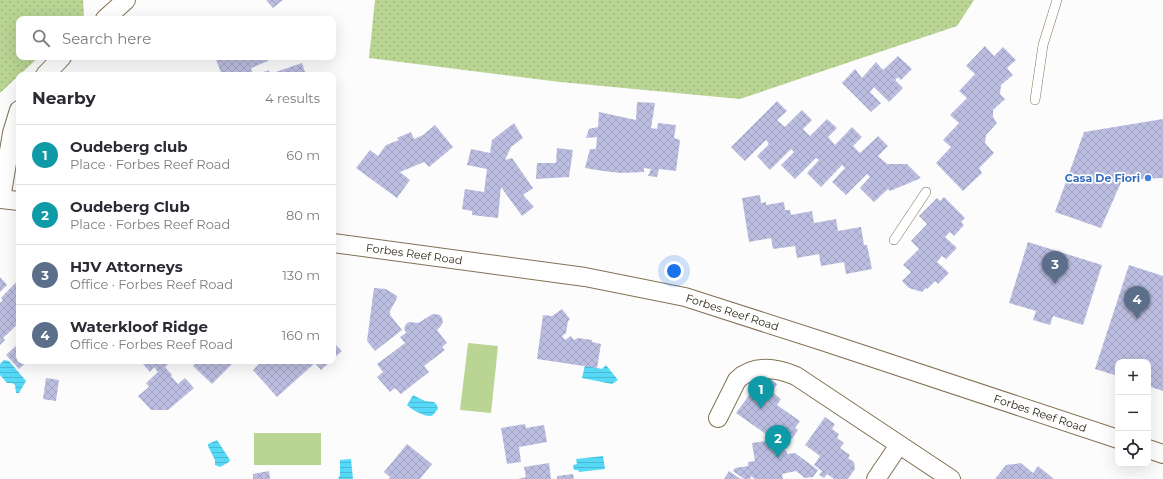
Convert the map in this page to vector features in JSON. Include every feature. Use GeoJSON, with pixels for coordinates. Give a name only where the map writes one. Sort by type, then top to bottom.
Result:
{"type":"FeatureCollection","features":[{"type":"Feature","properties":{"kind":"street"},"geometry":{"type":"LineString","coordinates":[[108,16],[126,0]]}},
{"type":"Feature","properties":{"kind":"street"},"geometry":{"type":"LineString","coordinates":[[47,72],[59,60]]}},
{"type":"Feature","properties":{"kind":"street"},"geometry":{"type":"LineString","coordinates":[[16,117],[10,141],[0,199],[16,201]]}},
{"type":"Feature","properties":{"kind":"street","name":"Forbes Reef Road"},"geometry":{"type":"LineString","coordinates":[[336,243],[585,277],[685,297],[1115,438]]}},
{"type":"Feature","properties":{"kind":"street"},"geometry":{"type":"LineString","coordinates":[[718,418],[737,380],[742,376],[753,370],[762,368],[785,371],[796,376],[951,479]]}},
{"type":"Feature","properties":{"kind":"street"},"geometry":{"type":"LineString","coordinates":[[876,479],[899,445]]}},
{"type":"Feature","properties":{"kind":"street"},"geometry":{"type":"LineString","coordinates":[[1151,450],[1163,454]]}},
{"type":"Feature","properties":{"kind":"lane"},"geometry":{"type":"LineString","coordinates":[[1034,100],[1043,45],[1057,0]]}},
{"type":"Feature","properties":{"kind":"lane"},"geometry":{"type":"LineString","coordinates":[[894,240],[926,192]]}},
{"type":"Feature","properties":{"kind":"green space"},"geometry":{"type":"Polygon","coordinates":[[[0,0],[83,0],[83,16],[16,16],[16,60],[36,60],[23,72],[16,72],[16,78],[0,93],[0,0]]]}},
{"type":"Feature","properties":{"kind":"green space"},"geometry":{"type":"Polygon","coordinates":[[[375,0],[974,0],[957,26],[740,99],[560,82],[369,58],[375,0]]]}},
{"type":"Feature","properties":{"kind":"green space"},"geometry":{"type":"Polygon","coordinates":[[[468,343],[498,346],[491,413],[460,410],[468,343]]]}},
{"type":"Feature","properties":{"kind":"green space"},"geometry":{"type":"Polygon","coordinates":[[[254,433],[321,433],[321,465],[254,465],[254,433]]]}},
{"type":"Feature","properties":{"kind":"water"},"geometry":{"type":"Polygon","coordinates":[[[4,360],[9,361],[26,381],[19,393],[16,393],[15,385],[12,383],[7,383],[0,375],[0,364],[4,360]]]}},
{"type":"Feature","properties":{"kind":"water"},"geometry":{"type":"Polygon","coordinates":[[[585,365],[602,369],[606,365],[618,380],[612,384],[582,378],[585,365]]]}},
{"type":"Feature","properties":{"kind":"water"},"geometry":{"type":"Polygon","coordinates":[[[413,395],[425,401],[434,402],[438,409],[431,416],[414,411],[407,405],[413,395]]]}},
{"type":"Feature","properties":{"kind":"water"},"geometry":{"type":"Polygon","coordinates":[[[217,440],[230,460],[220,467],[215,465],[215,460],[208,446],[208,444],[217,440]]]}},
{"type":"Feature","properties":{"kind":"water"},"geometry":{"type":"Polygon","coordinates":[[[603,456],[605,469],[579,472],[578,470],[574,470],[573,465],[577,464],[576,459],[603,456]]]}},
{"type":"Feature","properties":{"kind":"water"},"geometry":{"type":"Polygon","coordinates":[[[351,459],[353,479],[338,479],[340,475],[340,460],[351,459]]]}},
{"type":"Feature","properties":{"kind":"building"},"geometry":{"type":"Polygon","coordinates":[[[266,0],[283,0],[273,8],[266,0]]]}},
{"type":"Feature","properties":{"kind":"building"},"geometry":{"type":"Polygon","coordinates":[[[985,46],[994,56],[1003,47],[1016,60],[1007,68],[1013,75],[1001,85],[1000,94],[1005,99],[993,110],[993,117],[997,123],[986,135],[985,143],[994,153],[979,168],[982,173],[963,191],[936,163],[951,147],[943,140],[959,123],[950,115],[967,98],[959,91],[975,74],[966,66],[985,46]]]}},
{"type":"Feature","properties":{"kind":"building"},"geometry":{"type":"Polygon","coordinates":[[[898,56],[912,69],[901,80],[898,77],[895,80],[903,88],[889,102],[874,87],[870,92],[881,103],[871,112],[842,83],[855,69],[862,78],[876,62],[883,70],[898,56]]]}},
{"type":"Feature","properties":{"kind":"building"},"geometry":{"type":"Polygon","coordinates":[[[216,60],[268,61],[251,68],[252,72],[221,72],[216,60]]]}},
{"type":"Feature","properties":{"kind":"building"},"geometry":{"type":"Polygon","coordinates":[[[302,63],[305,72],[276,72],[302,63]]]}},
{"type":"Feature","properties":{"kind":"building"},"geometry":{"type":"Polygon","coordinates":[[[777,101],[787,111],[777,120],[785,127],[802,110],[812,120],[803,129],[810,136],[827,119],[837,128],[828,137],[835,145],[852,127],[862,137],[853,146],[860,153],[878,136],[888,146],[878,156],[887,164],[907,164],[921,178],[890,191],[888,189],[874,202],[860,188],[870,177],[867,174],[846,195],[832,182],[845,168],[842,165],[821,187],[807,173],[819,160],[816,158],[795,179],[781,165],[794,152],[791,149],[770,170],[757,156],[769,144],[766,140],[745,161],[731,147],[777,101]]]}},
{"type":"Feature","properties":{"kind":"building"},"geometry":{"type":"Polygon","coordinates":[[[637,102],[655,103],[651,128],[657,129],[658,123],[676,125],[674,138],[680,140],[676,171],[659,169],[657,177],[648,176],[651,169],[644,168],[644,172],[621,173],[585,168],[590,149],[596,149],[597,137],[586,138],[589,129],[598,127],[599,112],[636,120],[637,102]]]}},
{"type":"Feature","properties":{"kind":"building"},"geometry":{"type":"Polygon","coordinates":[[[1163,119],[1163,178],[1122,180],[1101,228],[1055,212],[1084,132],[1163,119]]]}},
{"type":"Feature","properties":{"kind":"building"},"geometry":{"type":"Polygon","coordinates":[[[514,123],[523,138],[511,147],[505,160],[512,158],[533,188],[523,195],[534,207],[522,216],[501,187],[498,218],[472,215],[472,211],[462,209],[465,189],[484,192],[487,169],[467,165],[471,149],[490,153],[492,140],[514,123]]]}},
{"type":"Feature","properties":{"kind":"building"},"geometry":{"type":"Polygon","coordinates":[[[435,125],[453,147],[429,167],[424,162],[400,172],[410,180],[397,198],[356,168],[370,150],[378,156],[386,145],[399,140],[397,138],[411,132],[414,139],[423,135],[435,125]]]}},
{"type":"Feature","properties":{"kind":"building"},"geometry":{"type":"Polygon","coordinates":[[[557,148],[573,150],[569,177],[536,179],[537,163],[556,163],[557,148]]]}},
{"type":"Feature","properties":{"kind":"building"},"geometry":{"type":"Polygon","coordinates":[[[760,195],[761,203],[766,202],[766,205],[784,202],[785,210],[790,210],[791,215],[812,211],[814,223],[836,219],[838,231],[861,227],[864,245],[867,245],[872,269],[846,274],[844,262],[821,266],[819,254],[797,258],[795,246],[773,249],[771,238],[749,242],[742,198],[760,195]]]}},
{"type":"Feature","properties":{"kind":"building"},"geometry":{"type":"Polygon","coordinates":[[[944,197],[965,218],[961,222],[964,225],[954,236],[950,232],[945,237],[957,248],[946,259],[942,256],[937,262],[949,273],[938,284],[935,281],[922,292],[909,288],[902,281],[911,272],[903,265],[919,249],[911,241],[927,224],[919,216],[937,198],[940,201],[944,197]]]}},
{"type":"Feature","properties":{"kind":"building"},"geometry":{"type":"Polygon","coordinates":[[[1028,242],[1102,265],[1083,325],[1053,316],[1050,325],[1033,320],[1036,311],[1009,303],[1028,242]]]}},
{"type":"Feature","properties":{"kind":"building"},"geometry":{"type":"Polygon","coordinates":[[[1129,265],[1163,276],[1163,391],[1151,387],[1151,359],[1115,359],[1115,375],[1095,369],[1129,265]]]}},
{"type":"Feature","properties":{"kind":"building"},"geometry":{"type":"Polygon","coordinates":[[[0,277],[7,285],[0,292],[0,277]]]}},
{"type":"Feature","properties":{"kind":"building"},"geometry":{"type":"Polygon","coordinates":[[[16,282],[16,326],[3,338],[5,340],[0,345],[0,303],[3,300],[1,298],[16,282]]]}},
{"type":"Feature","properties":{"kind":"building"},"geometry":{"type":"Polygon","coordinates":[[[374,288],[386,289],[397,296],[390,311],[390,315],[402,330],[375,351],[367,341],[374,288]]]}},
{"type":"Feature","properties":{"kind":"building"},"geometry":{"type":"Polygon","coordinates":[[[562,309],[570,319],[568,321],[566,333],[562,336],[565,340],[571,336],[574,340],[578,338],[592,340],[592,342],[601,344],[597,368],[537,359],[543,315],[552,316],[562,309]]]}},
{"type":"Feature","properties":{"kind":"building"},"geometry":{"type":"Polygon","coordinates":[[[433,314],[440,315],[442,318],[443,322],[437,330],[447,343],[442,347],[445,350],[424,366],[429,372],[401,394],[395,388],[390,392],[377,377],[383,372],[377,364],[405,343],[400,337],[406,333],[404,328],[407,323],[418,323],[433,314]]]}},
{"type":"Feature","properties":{"kind":"building"},"geometry":{"type":"Polygon","coordinates":[[[336,345],[342,351],[336,356],[336,345]]]}},
{"type":"Feature","properties":{"kind":"building"},"geometry":{"type":"Polygon","coordinates":[[[16,346],[16,364],[25,364],[19,369],[6,355],[16,346]]]}},
{"type":"Feature","properties":{"kind":"building"},"geometry":{"type":"Polygon","coordinates":[[[143,364],[168,364],[165,367],[178,384],[185,378],[194,388],[168,410],[151,410],[138,396],[149,387],[146,383],[158,372],[154,367],[150,372],[143,364]]]}},
{"type":"Feature","properties":{"kind":"building"},"geometry":{"type":"Polygon","coordinates":[[[195,364],[232,364],[212,384],[193,366],[195,364]]]}},
{"type":"Feature","properties":{"kind":"building"},"geometry":{"type":"Polygon","coordinates":[[[259,364],[314,364],[277,397],[253,370],[259,364]]]}},
{"type":"Feature","properties":{"kind":"building"},"geometry":{"type":"Polygon","coordinates":[[[316,364],[328,364],[321,370],[316,364]]]}},
{"type":"Feature","properties":{"kind":"building"},"geometry":{"type":"Polygon","coordinates":[[[768,377],[777,384],[772,392],[781,399],[777,405],[800,421],[795,428],[798,430],[784,447],[736,413],[758,383],[762,386],[768,377]]]}},
{"type":"Feature","properties":{"kind":"building"},"geometry":{"type":"Polygon","coordinates":[[[46,378],[59,380],[56,401],[43,399],[46,378]]]}},
{"type":"Feature","properties":{"kind":"building"},"geometry":{"type":"Polygon","coordinates":[[[825,417],[835,424],[832,429],[839,434],[837,438],[844,443],[840,448],[850,455],[848,458],[854,462],[855,469],[848,479],[834,479],[827,474],[824,478],[819,475],[822,471],[814,465],[820,456],[805,445],[825,417]]]}},
{"type":"Feature","properties":{"kind":"building"},"geometry":{"type":"Polygon","coordinates":[[[525,424],[526,428],[544,425],[547,442],[519,447],[521,462],[507,464],[501,428],[525,424]]]}},
{"type":"Feature","properties":{"kind":"building"},"geometry":{"type":"Polygon","coordinates":[[[773,440],[774,449],[782,448],[787,452],[787,454],[795,453],[818,470],[813,477],[805,478],[796,471],[782,474],[783,479],[755,479],[751,476],[750,479],[744,479],[733,471],[735,468],[748,466],[748,462],[755,461],[752,443],[773,440]]]}},
{"type":"Feature","properties":{"kind":"building"},"geometry":{"type":"Polygon","coordinates":[[[407,444],[432,464],[420,479],[389,479],[390,477],[384,472],[407,444]]]}},
{"type":"Feature","properties":{"kind":"building"},"geometry":{"type":"Polygon","coordinates":[[[549,463],[551,479],[518,479],[526,477],[524,467],[549,463]]]}},
{"type":"Feature","properties":{"kind":"building"},"geometry":{"type":"Polygon","coordinates":[[[1021,463],[1033,473],[1038,466],[1054,479],[995,479],[1006,465],[1021,463]]]}},
{"type":"Feature","properties":{"kind":"building"},"geometry":{"type":"Polygon","coordinates":[[[269,471],[270,479],[253,479],[253,474],[269,471]]]}},
{"type":"Feature","properties":{"kind":"building"},"geometry":{"type":"Polygon","coordinates":[[[729,471],[739,478],[742,479],[724,479],[729,471]]]}},
{"type":"Feature","properties":{"kind":"building"},"geometry":{"type":"Polygon","coordinates":[[[573,474],[574,479],[557,479],[557,476],[573,474]]]}},
{"type":"Feature","properties":{"kind":"place","name":"Casa De Fiori"},"geometry":{"type":"Point","coordinates":[1148,178]}},
{"type":"Feature","properties":{"kind":"place","name":"HJV Attorneys"},"geometry":{"type":"Point","coordinates":[1055,284]}},
{"type":"Feature","properties":{"kind":"place","name":"Waterkloof Ridge"},"geometry":{"type":"Point","coordinates":[1137,319]}},
{"type":"Feature","properties":{"kind":"place","name":"Oudeberg club"},"geometry":{"type":"Point","coordinates":[761,409]}},
{"type":"Feature","properties":{"kind":"place","name":"Oudeberg Club"},"geometry":{"type":"Point","coordinates":[778,458]}}]}
